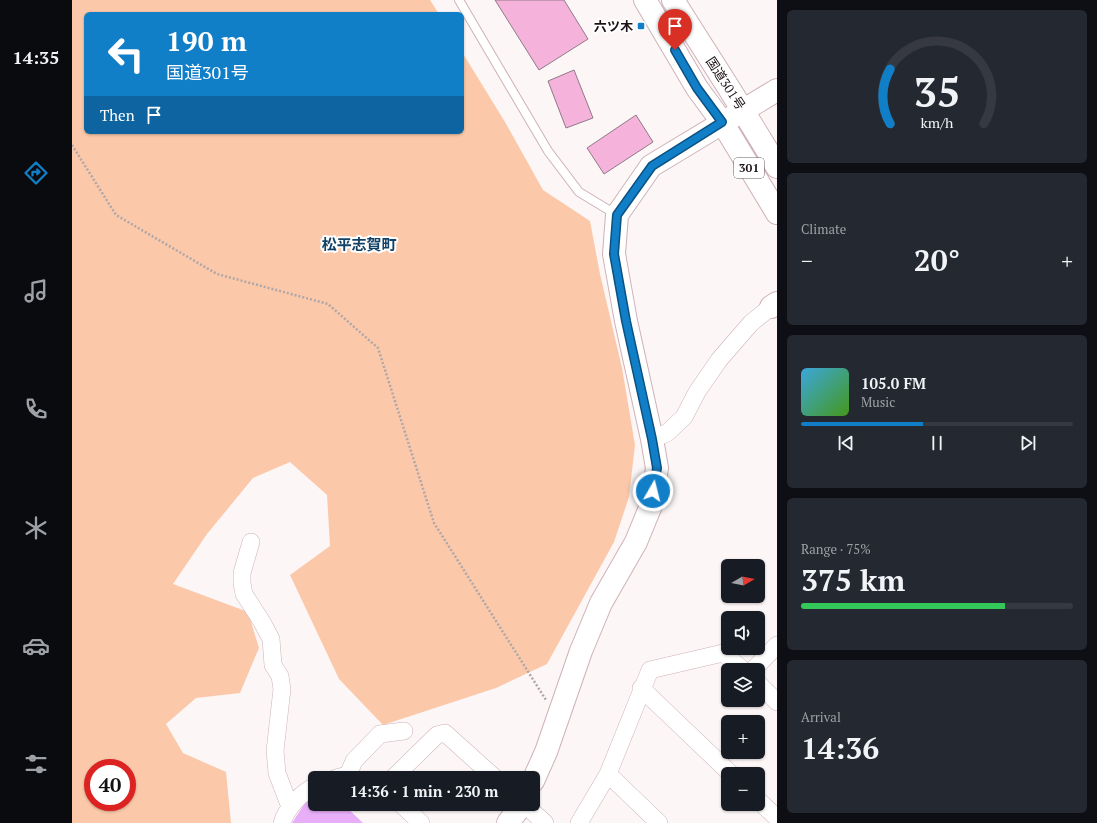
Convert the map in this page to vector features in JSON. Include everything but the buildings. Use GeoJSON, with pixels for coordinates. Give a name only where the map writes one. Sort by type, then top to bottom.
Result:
{"type":"FeatureCollection","features":[{"type":"Feature","properties":{"kind":"main road","name":"国道301号"},"geometry":{"type":"LineString","coordinates":[[645,0],[697,88],[722,122],[777,213]]}},
{"type":"Feature","properties":{"kind":"main road","name":"国道301号"},"geometry":{"type":"LineString","coordinates":[[673,0],[720,77],[744,110],[777,167]]}},
{"type":"Feature","properties":{"kind":"main road"},"geometry":{"type":"LineString","coordinates":[[537,771],[546,752],[581,651],[601,603],[636,542],[652,503],[657,468],[626,321],[614,254],[617,215],[652,166],[722,122],[777,90]]}},
{"type":"Feature","properties":{"kind":"main road"},"geometry":{"type":"LineString","coordinates":[[508,823],[517,811]]}},
{"type":"Feature","properties":{"kind":"street"},"geometry":{"type":"LineString","coordinates":[[652,439],[667,433],[684,417],[697,392],[719,360],[751,323],[774,305]]}},
{"type":"Feature","properties":{"kind":"street"},"geometry":{"type":"LineString","coordinates":[[251,542],[242,573],[243,588],[244,594],[271,639],[273,665],[280,676],[282,689],[275,751],[277,773],[290,808]]}},
{"type":"Feature","properties":{"kind":"street"},"geometry":{"type":"LineString","coordinates":[[760,663],[777,645]]}},
{"type":"Feature","properties":{"kind":"street"},"geometry":{"type":"LineString","coordinates":[[579,823],[608,774],[641,688],[650,670],[723,653],[735,663]]}},
{"type":"Feature","properties":{"kind":"street"},"geometry":{"type":"LineString","coordinates":[[641,688],[724,767]]}},
{"type":"Feature","properties":{"kind":"street"},"geometry":{"type":"LineString","coordinates":[[765,691],[777,702]]}},
{"type":"Feature","properties":{"kind":"street"},"geometry":{"type":"LineString","coordinates":[[350,771],[354,761],[380,734],[404,730]]}},
{"type":"Feature","properties":{"kind":"street"},"geometry":{"type":"LineString","coordinates":[[400,771],[437,735],[445,733],[488,771]]}},
{"type":"Feature","properties":{"kind":"street"},"geometry":{"type":"LineString","coordinates":[[608,774],[659,823]]}},
{"type":"Feature","properties":{"kind":"street"},"geometry":{"type":"LineString","coordinates":[[282,823],[290,808],[304,792],[308,790]]}},
{"type":"Feature","properties":{"kind":"street"},"geometry":{"type":"LineString","coordinates":[[765,807],[777,818]]}},
{"type":"Feature","properties":{"kind":"street"},"geometry":{"type":"LineString","coordinates":[[408,811],[421,823]]}},
{"type":"Feature","properties":{"kind":"street"},"geometry":{"type":"LineString","coordinates":[[531,811],[545,823]]}},
{"type":"Feature","properties":{"kind":"lane"},"geometry":{"type":"LineString","coordinates":[[459,0],[548,151],[579,192],[617,215]]}},
{"type":"Feature","properties":{"kind":"path"},"geometry":{"type":"LineString","coordinates":[[72,145],[116,215],[217,274],[328,304],[378,348],[434,524],[540,692],[559,716]]}},
{"type":"Feature","properties":{"kind":"shaded area"},"geometry":{"type":"Polygon","coordinates":[[[72,0],[430,0],[438,12],[84,12],[84,134],[464,134],[464,55],[505,122],[543,190],[590,221],[600,274],[622,368],[635,445],[629,497],[614,542],[547,664],[496,688],[383,725],[339,679],[290,575],[330,546],[327,495],[290,462],[253,478],[207,534],[173,584],[248,612],[259,648],[240,693],[196,698],[166,724],[183,753],[226,772],[231,823],[72,823],[72,0]]]}},
{"type":"Feature","properties":{"kind":"shaded area"},"geometry":{"type":"Polygon","coordinates":[[[308,801],[308,811],[350,811],[363,823],[292,823],[305,803],[308,801]]]}},
{"type":"Feature","properties":{"kind":"place","name":"六ツ木"},"geometry":{"type":"Point","coordinates":[641,26]}},
{"type":"Feature","properties":{"kind":"district","name":"松平志賀町"},"geometry":{"type":"Point","coordinates":[359,245]}},
{"type":"Feature","properties":{"kind":"route"},"geometry":{"type":"LineString","coordinates":[[653,491],[657,468],[626,321],[614,254],[617,215],[652,166],[722,122],[697,88],[675,50]]}}]}
